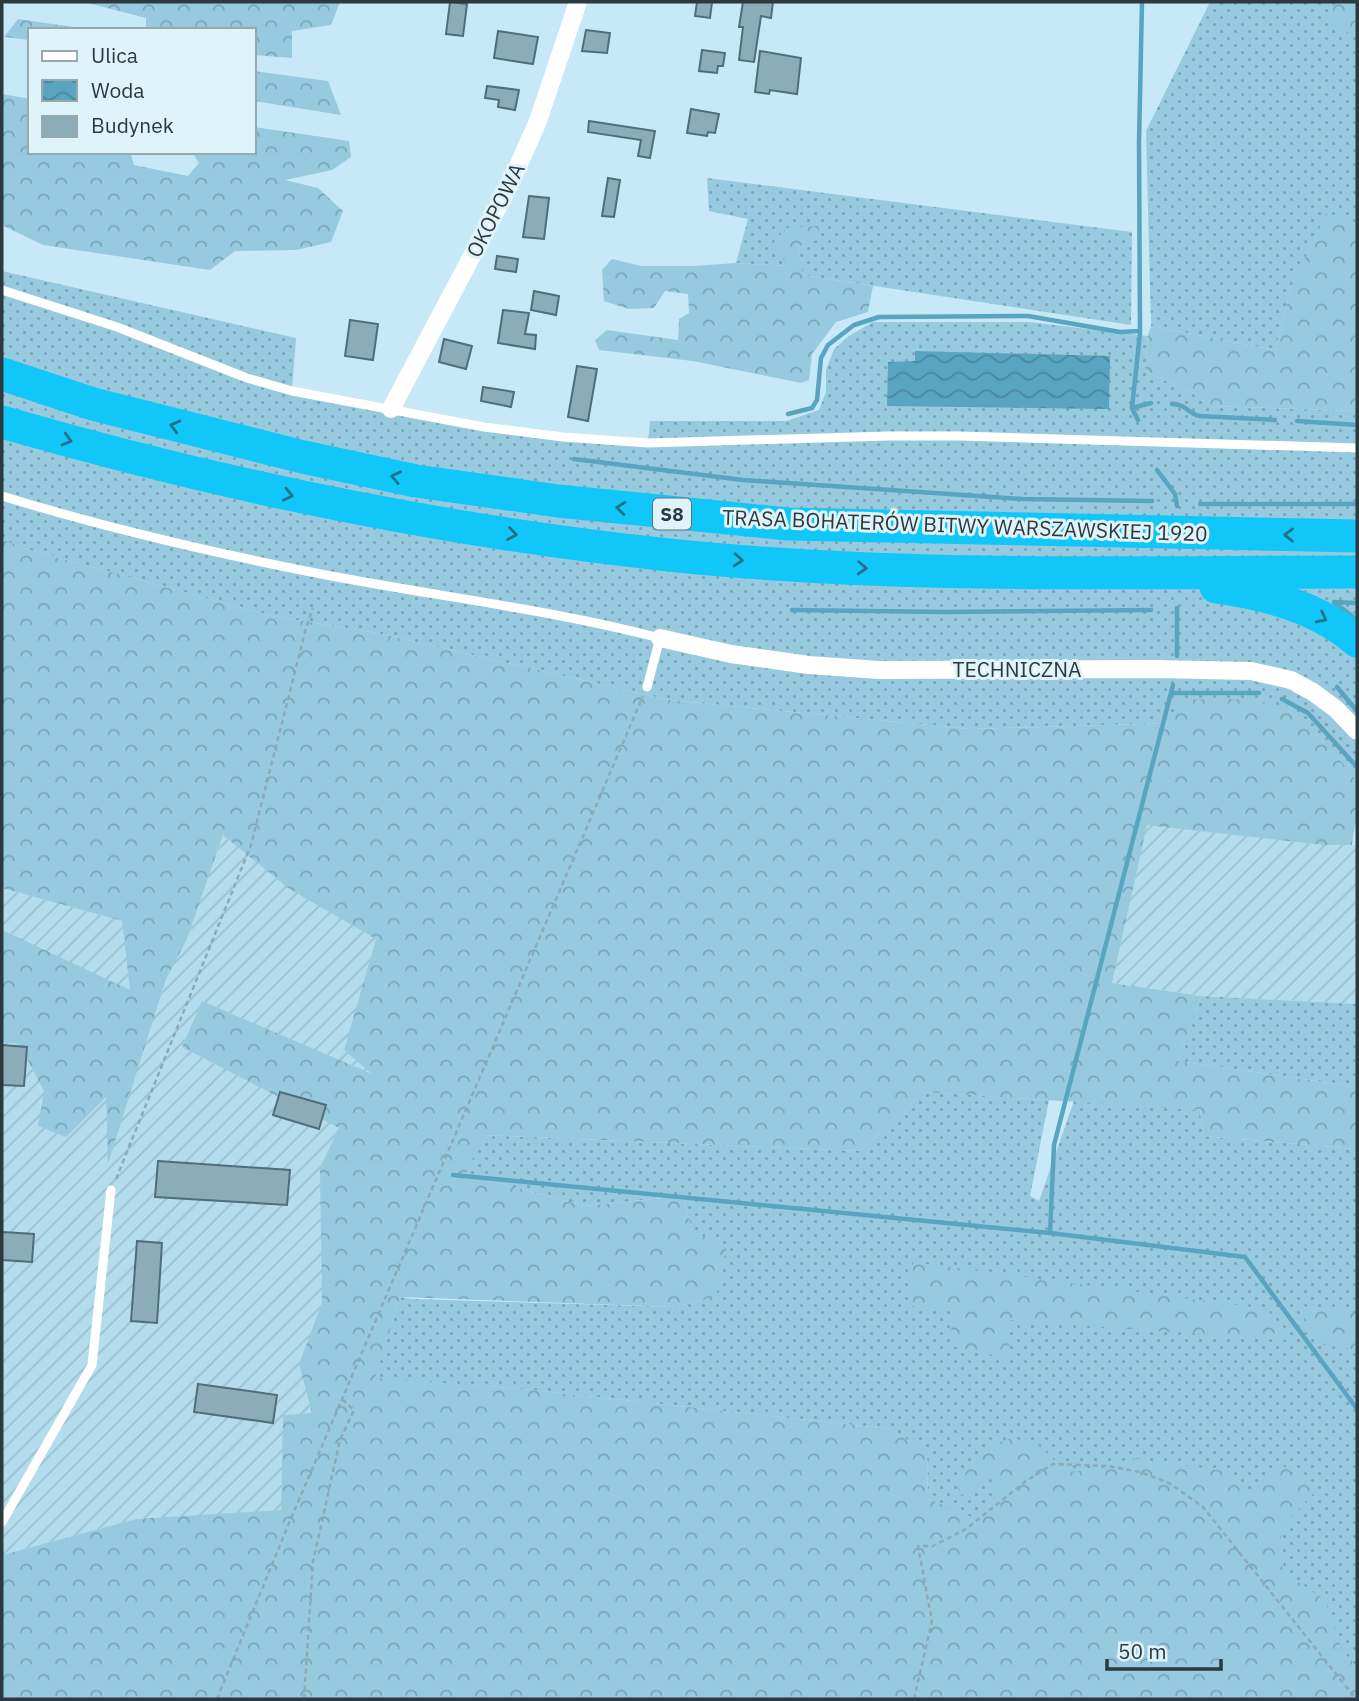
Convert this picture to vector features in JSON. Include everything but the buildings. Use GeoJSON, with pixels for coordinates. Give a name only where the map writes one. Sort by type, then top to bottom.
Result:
{"type":"FeatureCollection","features":[{"type":"Feature","properties":{"kind":"highway","name":"TRASA BOHATERÓW BITWY WARSZAWSKIEJ 1920"},"geometry":{"type":"LineString","coordinates":[[2,374],[93,404],[303,457],[416,481],[558,501],[788,524],[1357,536]]}},
{"type":"Feature","properties":{"kind":"highway","name":"TRASA BOHATERÓW BITWY WARSZAWSKIEJ 1920"},"geometry":{"type":"LineString","coordinates":[[2,422],[189,472],[297,497],[401,517],[554,541],[672,555],[939,571],[1357,572]]}},
{"type":"Feature","properties":{"kind":"highway"},"geometry":{"type":"LineString","coordinates":[[1088,572],[1231,589],[1284,600],[1326,620],[1357,642]]}},
{"type":"Feature","properties":{"kind":"street","name":"OKOPOWA"},"geometry":{"type":"LineString","coordinates":[[391,409],[511,181],[538,121],[578,2]]}},
{"type":"Feature","properties":{"kind":"street","name":"TECHNICZNA"},"geometry":{"type":"LineString","coordinates":[[660,638],[744,656],[809,665],[879,670],[1251,671],[1291,680],[1336,709],[1357,731]]}},
{"type":"Feature","properties":{"kind":"lane"},"geometry":{"type":"LineString","coordinates":[[2,290],[117,327],[247,378],[292,391],[484,427],[563,437],[648,443],[960,436],[1357,448]]}},
{"type":"Feature","properties":{"kind":"lane"},"geometry":{"type":"LineString","coordinates":[[2,496],[153,537],[266,562],[575,618],[660,638],[647,687]]}},
{"type":"Feature","properties":{"kind":"lane"},"geometry":{"type":"LineString","coordinates":[[2,1522],[92,1365],[111,1190]]}},
{"type":"Feature","properties":{"kind":"path"},"geometry":{"type":"LineString","coordinates":[[111,1190],[251,845],[313,607]]}},
{"type":"Feature","properties":{"kind":"path"},"geometry":{"type":"LineString","coordinates":[[217,1699],[647,687]]}},
{"type":"Feature","properties":{"kind":"path"},"geometry":{"type":"LineString","coordinates":[[304,1699],[313,1562],[340,1440],[354,1410],[343,1400]]}},
{"type":"Feature","properties":{"kind":"path"},"geometry":{"type":"LineString","coordinates":[[914,1699],[932,1621],[918,1546],[933,1546],[966,1529],[1026,1481],[1053,1464],[1108,1466],[1140,1472],[1169,1483],[1203,1507],[1356,1699]]}},
{"type":"Feature","properties":{"kind":"shaded area"},"geometry":{"type":"Polygon","coordinates":[[[1146,824],[1323,845],[1357,845],[1357,1004],[1201,996],[1112,983],[1146,824]]]}},
{"type":"Feature","properties":{"kind":"shaded area"},"geometry":{"type":"Polygon","coordinates":[[[223,835],[534,926],[281,1511],[136,1519],[2,1555],[2,888],[187,939],[223,835]]]}},
{"type":"Feature","properties":{"kind":"green space"},"geometry":{"type":"Polygon","coordinates":[[[84,2],[340,2],[331,25],[292,31],[292,58],[256,55],[256,28],[146,28],[146,18],[84,2]]]}},
{"type":"Feature","properties":{"kind":"green space"},"geometry":{"type":"Polygon","coordinates":[[[1210,2],[1357,2],[1357,225],[1327,214],[1291,287],[1275,350],[1151,326],[1146,131],[1210,2]]]}},
{"type":"Feature","properties":{"kind":"green space"},"geometry":{"type":"Polygon","coordinates":[[[1337,2],[1357,2],[1357,38],[1326,19],[1337,2]]]}},
{"type":"Feature","properties":{"kind":"green space"},"geometry":{"type":"Polygon","coordinates":[[[18,19],[80,28],[28,28],[28,40],[4,37],[18,19]]]}},
{"type":"Feature","properties":{"kind":"green space"},"geometry":{"type":"Polygon","coordinates":[[[256,71],[328,81],[341,115],[256,101],[256,71]]]}},
{"type":"Feature","properties":{"kind":"green space"},"geometry":{"type":"Polygon","coordinates":[[[2,94],[28,99],[28,154],[131,154],[134,165],[188,176],[199,163],[193,154],[256,154],[256,127],[349,141],[351,157],[332,170],[285,180],[318,188],[343,211],[331,242],[296,250],[235,251],[210,270],[43,245],[2,225],[2,94]]]}},
{"type":"Feature","properties":{"kind":"green space"},"geometry":{"type":"Polygon","coordinates":[[[707,178],[1132,232],[1131,325],[802,275],[799,246],[786,228],[787,266],[736,263],[748,219],[709,211],[707,178]]]}},
{"type":"Feature","properties":{"kind":"green space"},"geometry":{"type":"Polygon","coordinates":[[[1327,213],[1357,225],[1357,411],[1211,406],[1196,395],[1145,371],[1151,326],[1275,350],[1291,287],[1327,213]]]}},
{"type":"Feature","properties":{"kind":"green space"},"geometry":{"type":"Polygon","coordinates":[[[819,226],[818,240],[799,246],[803,275],[873,286],[868,312],[836,322],[812,354],[809,380],[801,383],[693,361],[599,350],[595,340],[607,330],[678,340],[679,319],[689,313],[688,294],[665,291],[654,308],[629,309],[604,301],[602,270],[612,259],[641,266],[736,263],[787,266],[774,242],[786,228],[819,226]]]}},
{"type":"Feature","properties":{"kind":"green space"},"geometry":{"type":"Polygon","coordinates":[[[2,271],[296,338],[292,390],[484,427],[648,443],[650,421],[786,421],[819,410],[826,392],[826,370],[834,349],[849,336],[873,322],[1029,322],[1148,336],[1145,371],[1196,395],[1211,406],[1357,411],[1357,781],[1322,740],[1173,723],[970,729],[669,700],[377,633],[272,616],[26,549],[2,539],[2,271]]]}},
{"type":"Feature","properties":{"kind":"green space"},"geometry":{"type":"Polygon","coordinates":[[[2,539],[26,549],[272,616],[377,633],[669,700],[970,729],[1173,723],[1176,700],[1221,699],[1268,703],[1282,707],[1302,719],[1357,781],[1357,822],[1352,845],[1323,845],[1147,825],[1112,983],[1201,996],[1178,1061],[1357,1087],[1357,1149],[1203,1136],[1200,1110],[924,1092],[860,1151],[483,1135],[466,1174],[584,1206],[683,1196],[692,1231],[727,1246],[716,1297],[673,1307],[400,1297],[375,1378],[513,1388],[890,1429],[927,1452],[928,1499],[974,1518],[1000,1490],[996,1489],[989,1476],[971,1498],[960,1494],[957,1483],[983,1448],[1012,1438],[1037,1444],[1068,1472],[1103,1469],[1130,1458],[1225,1471],[1250,1492],[1279,1462],[1315,1492],[1281,1528],[1282,1571],[1325,1600],[1342,1650],[1357,1667],[1357,1699],[2,1699],[2,1555],[136,1519],[281,1510],[283,1415],[312,1413],[299,1364],[322,1303],[320,1168],[339,1128],[182,1047],[202,1001],[372,1074],[344,1050],[376,939],[288,888],[223,835],[187,939],[166,979],[108,1164],[106,1097],[66,1137],[38,1126],[44,1091],[19,1044],[2,1042],[2,930],[130,990],[122,921],[2,888],[2,539]]]}},
{"type":"Feature","properties":{"kind":"green space"},"geometry":{"type":"Polygon","coordinates":[[[1201,996],[1357,1004],[1357,1087],[1178,1061],[1201,996]]]}},
{"type":"Feature","properties":{"kind":"green space"},"geometry":{"type":"Polygon","coordinates":[[[924,1092],[1049,1100],[1030,1196],[1039,1201],[1074,1101],[1200,1110],[1203,1136],[1357,1149],[1357,1699],[928,1499],[927,1453],[890,1429],[513,1388],[374,1379],[400,1297],[673,1307],[716,1297],[692,1231],[683,1196],[584,1206],[466,1174],[482,1135],[860,1151],[924,1092]]]}},
{"type":"Feature","properties":{"kind":"green space"},"geometry":{"type":"Polygon","coordinates":[[[913,1262],[1266,1309],[1296,1341],[1008,1320],[1010,1359],[951,1346],[952,1310],[911,1306],[913,1262]]]}},
{"type":"Feature","properties":{"kind":"green space"},"geometry":{"type":"Polygon","coordinates":[[[1295,1305],[1357,1313],[1357,1350],[1324,1345],[1295,1305]]]}},
{"type":"Feature","properties":{"kind":"water"},"geometry":{"type":"Polygon","coordinates":[[[915,351],[1110,356],[1109,409],[887,406],[888,362],[915,361],[915,351]]]}},
{"type":"Feature","properties":{"kind":"waterway"},"geometry":{"type":"LineString","coordinates":[[1138,420],[1132,408],[1140,333],[1139,142],[1142,2]]}},
{"type":"Feature","properties":{"kind":"waterway"},"geometry":{"type":"LineString","coordinates":[[788,414],[812,408],[817,400],[821,358],[828,345],[854,325],[879,317],[1028,316],[1120,332],[1140,331]]}},
{"type":"Feature","properties":{"kind":"waterway"},"geometry":{"type":"LineString","coordinates":[[1132,408],[1151,403]]}},
{"type":"Feature","properties":{"kind":"waterway"},"geometry":{"type":"LineString","coordinates":[[1172,404],[1200,416],[1275,420]]}},
{"type":"Feature","properties":{"kind":"waterway"},"geometry":{"type":"LineString","coordinates":[[1297,421],[1357,425]]}},
{"type":"Feature","properties":{"kind":"waterway"},"geometry":{"type":"LineString","coordinates":[[574,459],[743,480],[1023,499],[1152,501]]}},
{"type":"Feature","properties":{"kind":"waterway"},"geometry":{"type":"LineString","coordinates":[[1157,470],[1175,494],[1177,506]]}},
{"type":"Feature","properties":{"kind":"waterway"},"geometry":{"type":"LineString","coordinates":[[1200,504],[1357,504]]}},
{"type":"Feature","properties":{"kind":"waterway"},"geometry":{"type":"LineString","coordinates":[[1357,603],[1334,602],[1357,620]]}},
{"type":"Feature","properties":{"kind":"waterway"},"geometry":{"type":"LineString","coordinates":[[1177,608],[1177,656]]}},
{"type":"Feature","properties":{"kind":"waterway"},"geometry":{"type":"LineString","coordinates":[[792,610],[1151,610]]}},
{"type":"Feature","properties":{"kind":"waterway"},"geometry":{"type":"LineString","coordinates":[[1050,1233],[1054,1145],[1173,685]]}},
{"type":"Feature","properties":{"kind":"waterway"},"geometry":{"type":"LineString","coordinates":[[1337,687],[1357,711]]}},
{"type":"Feature","properties":{"kind":"waterway"},"geometry":{"type":"LineString","coordinates":[[1172,693],[1259,693]]}},
{"type":"Feature","properties":{"kind":"waterway"},"geometry":{"type":"LineString","coordinates":[[1282,699],[1308,713],[1357,767]]}},
{"type":"Feature","properties":{"kind":"waterway"},"geometry":{"type":"LineString","coordinates":[[453,1175],[1050,1233],[1245,1257],[1357,1409]]}}]}
